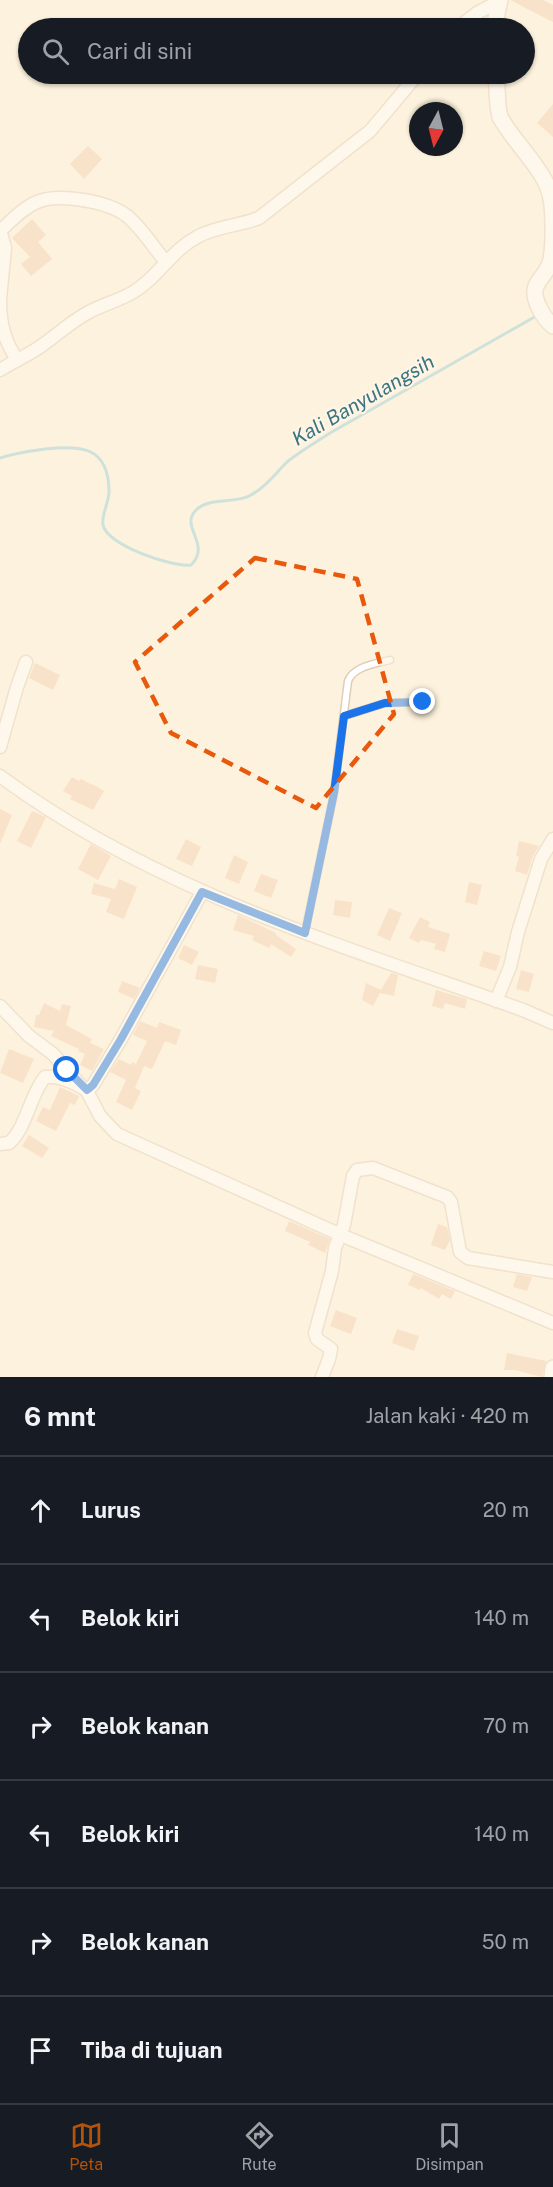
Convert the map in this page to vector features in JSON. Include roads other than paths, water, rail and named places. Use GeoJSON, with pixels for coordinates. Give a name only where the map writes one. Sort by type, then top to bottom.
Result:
{"type":"FeatureCollection","features":[{"type":"Feature","properties":{"kind":"street"},"geometry":{"type":"LineString","coordinates":[[471,18],[498,0]]}},
{"type":"Feature","properties":{"kind":"street"},"geometry":{"type":"LineString","coordinates":[[495,18],[498,0]]}},
{"type":"Feature","properties":{"kind":"street"},"geometry":{"type":"LineString","coordinates":[[0,369],[43,345],[67,325],[92,310],[135,291],[156,274],[174,253],[198,236],[216,229],[244,224],[268,212],[370,131],[410,84]]}},
{"type":"Feature","properties":{"kind":"street"},"geometry":{"type":"LineString","coordinates":[[497,84],[500,117],[547,185],[551,199],[553,230],[551,259],[547,272],[535,289],[537,303],[551,325]]}},
{"type":"Feature","properties":{"kind":"street"},"geometry":{"type":"LineString","coordinates":[[17,359],[10,349],[0,315],[5,248],[0,230],[18,214],[40,201],[76,199],[105,205],[126,215],[166,262]]}},
{"type":"Feature","properties":{"kind":"street"},"geometry":{"type":"LineString","coordinates":[[0,747],[26,662]]}},
{"type":"Feature","properties":{"kind":"street"},"geometry":{"type":"LineString","coordinates":[[0,776],[81,830],[202,892],[305,933],[496,1000],[553,1023]]}},
{"type":"Feature","properties":{"kind":"street"},"geometry":{"type":"LineString","coordinates":[[496,1000],[510,967],[518,932],[541,859],[553,839]]}},
{"type":"Feature","properties":{"kind":"street"},"geometry":{"type":"LineString","coordinates":[[84,1088],[121,1039],[202,892]]}},
{"type":"Feature","properties":{"kind":"street"},"geometry":{"type":"LineString","coordinates":[[0,1006],[29,1036],[53,1054],[84,1088],[100,1116],[117,1134],[341,1235],[553,1323]]}},
{"type":"Feature","properties":{"kind":"street"},"geometry":{"type":"LineString","coordinates":[[0,1144],[13,1141],[45,1077],[51,1076],[84,1088]]}},
{"type":"Feature","properties":{"kind":"street"},"geometry":{"type":"LineString","coordinates":[[322,1377],[331,1349],[316,1339],[315,1333],[332,1271],[335,1248],[347,1214],[353,1176],[357,1170],[373,1168],[447,1197],[451,1202],[460,1252],[468,1258],[553,1272]]}},
{"type":"Feature","properties":{"kind":"street"},"geometry":{"type":"LineString","coordinates":[[552,1377],[553,1368]]}},
{"type":"Feature","properties":{"kind":"lane"},"geometry":{"type":"LineString","coordinates":[[305,933],[334,793],[348,681],[353,673],[362,668],[390,660]]}},
{"type":"Feature","properties":{"kind":"lane"},"geometry":{"type":"LineString","coordinates":[[344,716],[385,703],[423,702]]}},
{"type":"Feature","properties":{"kind":"waterway","name":"Kali Banyulangsih"},"geometry":{"type":"LineString","coordinates":[[0,458],[45,449],[70,448],[90,451],[104,464],[107,475],[109,494],[103,516],[103,525],[107,533],[142,554],[170,563],[191,565],[197,557],[198,550],[192,529],[192,516],[201,506],[236,500],[255,493],[287,462],[330,433],[538,315]]}}]}
